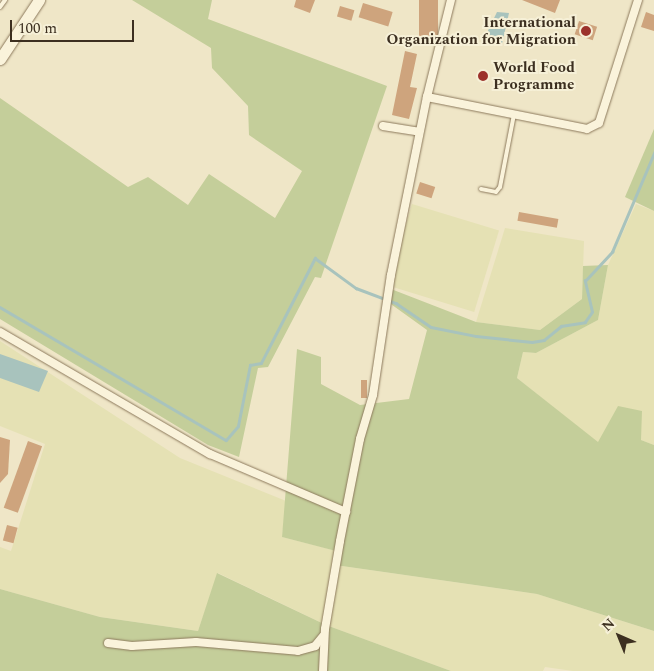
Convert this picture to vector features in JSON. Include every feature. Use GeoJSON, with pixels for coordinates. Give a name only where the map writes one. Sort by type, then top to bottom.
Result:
{"type":"FeatureCollection","features":[{"type":"Feature","properties":{"kind":"street"},"geometry":{"type":"LineString","coordinates":[[0,59],[39,0]]}},
{"type":"Feature","properties":{"kind":"street"},"geometry":{"type":"LineString","coordinates":[[323,671],[325,629],[360,439],[373,395],[391,275],[419,132],[451,0]]}},
{"type":"Feature","properties":{"kind":"street"},"geometry":{"type":"LineString","coordinates":[[427,97],[594,128],[599,123],[638,0]]}},
{"type":"Feature","properties":{"kind":"street"},"geometry":{"type":"LineString","coordinates":[[383,126],[419,132]]}},
{"type":"Feature","properties":{"kind":"street"},"geometry":{"type":"LineString","coordinates":[[0,332],[210,454],[346,512]]}},
{"type":"Feature","properties":{"kind":"street"},"geometry":{"type":"LineString","coordinates":[[108,643],[132,646],[196,642],[298,651],[320,643],[325,629]]}},
{"type":"Feature","properties":{"kind":"lane"},"geometry":{"type":"LineString","coordinates":[[0,7],[5,0]]}},
{"type":"Feature","properties":{"kind":"lane"},"geometry":{"type":"LineString","coordinates":[[481,189],[496,192],[500,187],[514,114]]}},
{"type":"Feature","properties":{"kind":"shaded area"},"geometry":{"type":"Polygon","coordinates":[[[412,204],[499,231],[474,312],[387,285],[412,204]]]}},
{"type":"Feature","properties":{"kind":"shaded area"},"geometry":{"type":"Polygon","coordinates":[[[636,204],[654,211],[654,445],[641,440],[598,443],[517,378],[523,352],[536,353],[598,320],[608,265],[636,204]]]}},
{"type":"Feature","properties":{"kind":"shaded area"},"geometry":{"type":"Polygon","coordinates":[[[505,228],[584,241],[582,299],[540,330],[476,322],[505,228]]]}},
{"type":"Feature","properties":{"kind":"shaded area"},"geometry":{"type":"Polygon","coordinates":[[[0,341],[180,458],[286,501],[282,537],[337,551],[335,565],[537,594],[654,631],[654,671],[573,671],[545,667],[543,671],[451,671],[326,625],[218,573],[198,631],[100,617],[0,589],[0,547],[11,551],[45,444],[0,426],[0,341]]]}},
{"type":"Feature","properties":{"kind":"green space"},"geometry":{"type":"Polygon","coordinates":[[[132,0],[212,0],[208,19],[387,86],[321,278],[315,277],[268,367],[258,368],[239,457],[208,445],[0,319],[0,98],[128,187],[148,177],[188,205],[209,174],[275,218],[302,171],[249,135],[248,106],[212,68],[211,48],[132,0]]]}},
{"type":"Feature","properties":{"kind":"green space"},"geometry":{"type":"Polygon","coordinates":[[[654,129],[654,211],[625,197],[654,129]]]}},
{"type":"Feature","properties":{"kind":"green space"},"geometry":{"type":"Polygon","coordinates":[[[608,265],[598,320],[536,353],[523,352],[517,378],[598,442],[618,406],[642,411],[641,440],[654,445],[654,631],[537,594],[335,565],[336,551],[282,537],[297,349],[321,357],[321,384],[360,405],[409,399],[427,330],[388,302],[391,289],[476,322],[540,330],[582,299],[583,266],[608,265]]]}},
{"type":"Feature","properties":{"kind":"green space"},"geometry":{"type":"Polygon","coordinates":[[[217,573],[326,625],[451,671],[0,671],[0,589],[100,617],[198,631],[217,573]]]}},
{"type":"Feature","properties":{"kind":"water"},"geometry":{"type":"Polygon","coordinates":[[[497,12],[509,13],[502,44],[484,39],[497,12]]]}},
{"type":"Feature","properties":{"kind":"water"},"geometry":{"type":"Polygon","coordinates":[[[0,354],[48,371],[39,392],[0,378],[0,354]]]}},
{"type":"Feature","properties":{"kind":"building"},"geometry":{"type":"Polygon","coordinates":[[[296,0],[315,0],[310,13],[294,7],[296,0]]]}},
{"type":"Feature","properties":{"kind":"building"},"geometry":{"type":"Polygon","coordinates":[[[419,0],[438,0],[438,39],[419,39],[419,0]]]}},
{"type":"Feature","properties":{"kind":"building"},"geometry":{"type":"Polygon","coordinates":[[[522,0],[560,0],[555,13],[522,0]]]}},
{"type":"Feature","properties":{"kind":"building"},"geometry":{"type":"Polygon","coordinates":[[[363,3],[393,12],[388,26],[359,17],[363,3]]]}},
{"type":"Feature","properties":{"kind":"building"},"geometry":{"type":"Polygon","coordinates":[[[340,6],[354,10],[351,21],[337,17],[340,6]]]}},
{"type":"Feature","properties":{"kind":"building"},"geometry":{"type":"Polygon","coordinates":[[[646,12],[654,15],[654,31],[641,27],[646,12]]]}},
{"type":"Feature","properties":{"kind":"building","name":"International Organization for Migration"},"geometry":{"type":"Polygon","coordinates":[[[579,21],[597,27],[593,40],[575,34],[579,21]]]}},
{"type":"Feature","properties":{"kind":"building"},"geometry":{"type":"Polygon","coordinates":[[[405,51],[417,54],[410,87],[417,88],[409,119],[392,115],[405,51]]]}},
{"type":"Feature","properties":{"kind":"building"},"geometry":{"type":"Polygon","coordinates":[[[420,182],[435,187],[432,198],[416,193],[420,182]]]}},
{"type":"Feature","properties":{"kind":"building"},"geometry":{"type":"Polygon","coordinates":[[[519,212],[558,219],[557,228],[517,221],[519,212]]]}},
{"type":"Feature","properties":{"kind":"building"},"geometry":{"type":"Polygon","coordinates":[[[361,380],[367,380],[367,398],[361,398],[361,380]]]}},
{"type":"Feature","properties":{"kind":"building"},"geometry":{"type":"Polygon","coordinates":[[[0,437],[10,440],[8,474],[0,483],[0,437]]]}},
{"type":"Feature","properties":{"kind":"building"},"geometry":{"type":"Polygon","coordinates":[[[28,441],[42,446],[18,513],[4,508],[28,441]]]}},
{"type":"Feature","properties":{"kind":"building"},"geometry":{"type":"Polygon","coordinates":[[[7,525],[18,528],[13,543],[3,540],[7,525]]]}},
{"type":"Feature","properties":{"kind":"waterway"},"geometry":{"type":"LineString","coordinates":[[0,307],[226,440],[238,426],[250,365],[261,363],[315,258],[356,288],[396,303],[431,327],[476,336],[532,342],[544,340],[561,326],[585,322],[592,312],[585,281],[612,252],[654,153]]}},
{"type":"Feature","properties":{"kind":"place","name":"International Organization for Migration"},"geometry":{"type":"Point","coordinates":[586,31]}},
{"type":"Feature","properties":{"kind":"place","name":"World Food Programme"},"geometry":{"type":"Point","coordinates":[483,76]}}]}
